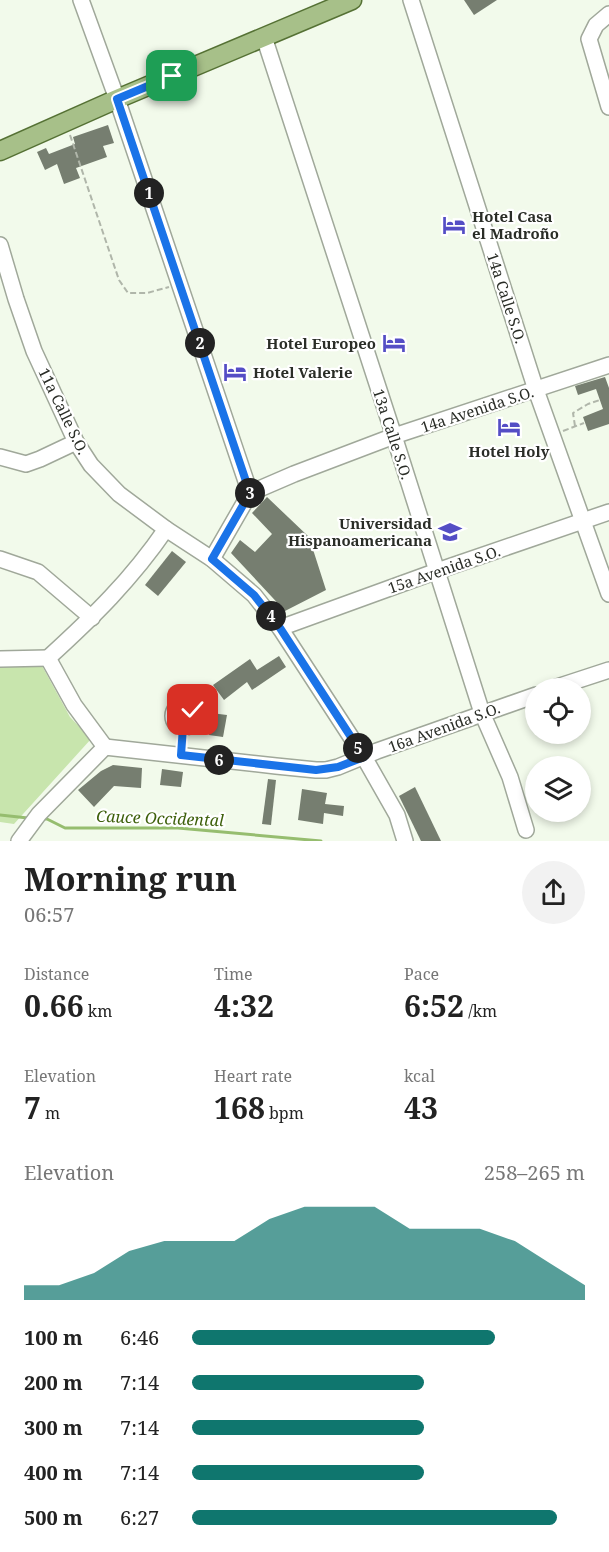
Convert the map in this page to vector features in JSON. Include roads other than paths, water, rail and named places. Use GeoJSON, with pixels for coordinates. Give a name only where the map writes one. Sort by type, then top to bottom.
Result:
{"type":"FeatureCollection","features":[{"type":"Feature","properties":{"kind":"main road"},"geometry":{"type":"LineString","coordinates":[[0,151],[352,0]]}},
{"type":"Feature","properties":{"kind":"street"},"geometry":{"type":"LineString","coordinates":[[81,0],[117,99],[250,493],[212,559]]}},
{"type":"Feature","properties":{"kind":"street","name":"14a Calle S.O."},"geometry":{"type":"LineString","coordinates":[[411,0],[536,390],[609,594]]}},
{"type":"Feature","properties":{"kind":"street"},"geometry":{"type":"LineString","coordinates":[[609,15],[596,26],[589,39],[609,107]]}},
{"type":"Feature","properties":{"kind":"street","name":"13a Calle S.O."},"geometry":{"type":"LineString","coordinates":[[264,37],[482,713],[510,777],[526,830]]}},
{"type":"Feature","properties":{"kind":"street","name":"11a Calle S.O."},"geometry":{"type":"LineString","coordinates":[[0,246],[34,351],[76,442],[91,465],[119,494],[212,559],[254,595],[280,628],[364,757],[397,815],[405,841]]}},
{"type":"Feature","properties":{"kind":"street","name":"14a Avenida S.O."},"geometry":{"type":"LineString","coordinates":[[250,493],[394,436],[609,365]]}},
{"type":"Feature","properties":{"kind":"street"},"geometry":{"type":"LineString","coordinates":[[0,457],[26,464],[76,442]]}},
{"type":"Feature","properties":{"kind":"street","name":"15a Avenida S.O."},"geometry":{"type":"LineString","coordinates":[[280,628],[609,512]]}},
{"type":"Feature","properties":{"kind":"street"},"geometry":{"type":"LineString","coordinates":[[0,659],[48,658],[92,618],[131,575],[166,529]]}},
{"type":"Feature","properties":{"kind":"street"},"geometry":{"type":"LineString","coordinates":[[0,559],[38,572],[92,618]]}},
{"type":"Feature","properties":{"kind":"street"},"geometry":{"type":"LineString","coordinates":[[23,836],[39,814],[105,747],[77,711],[48,658]]}},
{"type":"Feature","properties":{"kind":"street"},"geometry":{"type":"LineString","coordinates":[[583,678],[609,669]]}},
{"type":"Feature","properties":{"kind":"street","name":"16a Avenida S.O."},"geometry":{"type":"LineString","coordinates":[[105,747],[316,770],[338,767],[376,751],[525,699]]}},
{"type":"Feature","properties":{"kind":"street"},"geometry":{"type":"LineString","coordinates":[[181,755],[183,727]]}},
{"type":"Feature","properties":{"kind":"waterway","name":"Cauce Occidental"},"geometry":{"type":"LineString","coordinates":[[0,815],[28,818]]}},
{"type":"Feature","properties":{"kind":"waterway","name":"Cauce Occidental"},"geometry":{"type":"LineString","coordinates":[[41,819],[47,819],[65,828],[178,828],[321,841]]}},
{"type":"Feature","properties":{"kind":"place","name":"Hotel Casa el Madroño"},"geometry":{"type":"Point","coordinates":[454,225]}},
{"type":"Feature","properties":{"kind":"place","name":"Hotel Europeo"},"geometry":{"type":"Point","coordinates":[394,343]}},
{"type":"Feature","properties":{"kind":"place","name":"Hotel Valerie"},"geometry":{"type":"Point","coordinates":[235,372]}},
{"type":"Feature","properties":{"kind":"place","name":"Hotel Holy"},"geometry":{"type":"Point","coordinates":[509,427]}},
{"type":"Feature","properties":{"kind":"place","name":"Universidad Hispanoamericana"},"geometry":{"type":"Point","coordinates":[450,532]}}]}
